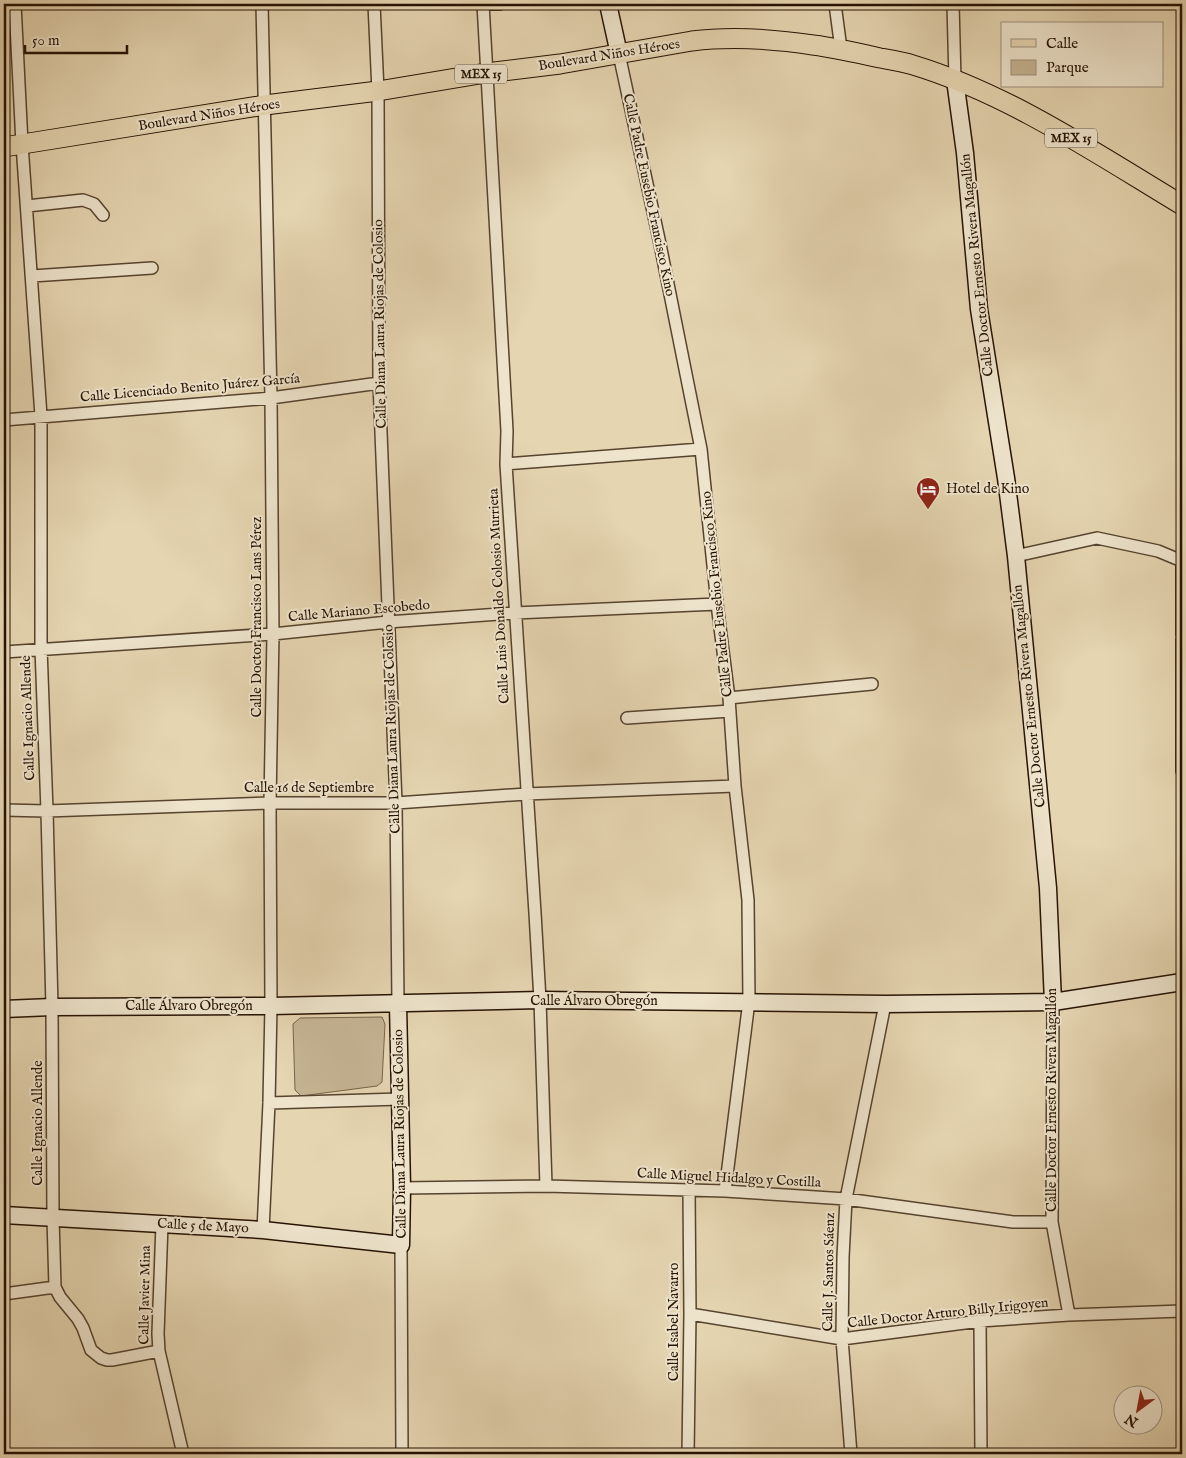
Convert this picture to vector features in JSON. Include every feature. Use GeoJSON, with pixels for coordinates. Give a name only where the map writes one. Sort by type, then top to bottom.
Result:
{"type":"FeatureCollection","features":[{"type":"Feature","properties":{"kind":"main road","name":"Boulevard Niños Héroes"},"geometry":{"type":"LineString","coordinates":[[4,147],[265,105],[378,91],[713,39],[781,40],[841,49],[912,64],[955,80],[1006,103],[1056,129],[1182,205]]}},
{"type":"Feature","properties":{"kind":"street","name":"Calle Ignacio Allende"},"geometry":{"type":"LineString","coordinates":[[15,4],[22,144],[41,416],[41,648],[52,1007],[55,1287]]}},
{"type":"Feature","properties":{"kind":"street","name":"Calle Doctor Francisco Lans Pérez"},"geometry":{"type":"LineString","coordinates":[[262,4],[271,398],[273,634],[270,803],[271,1006],[269,1102],[262,1230]]}},
{"type":"Feature","properties":{"kind":"street","name":"Calle Diana Laura Riojas de Colosio"},"geometry":{"type":"LineString","coordinates":[[374,4],[378,91],[379,382],[396,803],[402,1188],[402,1454]]}},
{"type":"Feature","properties":{"kind":"street"},"geometry":{"type":"LineString","coordinates":[[482,4],[500,4]]}},
{"type":"Feature","properties":{"kind":"street","name":"Calle Luis Donaldo Colosio Murrieta"},"geometry":{"type":"LineString","coordinates":[[482,4],[507,431],[506,464],[540,1000],[546,1186]]}},
{"type":"Feature","properties":{"kind":"street","name":"Calle Padre Eusebio Francisco Kino"},"geometry":{"type":"LineString","coordinates":[[608,4],[660,244],[701,449],[729,698],[735,786],[748,900],[749,1001],[725,1191]]}},
{"type":"Feature","properties":{"kind":"street"},"geometry":{"type":"LineString","coordinates":[[835,4],[841,49]]}},
{"type":"Feature","properties":{"kind":"street"},"geometry":{"type":"LineString","coordinates":[[953,4],[955,80]]}},
{"type":"Feature","properties":{"kind":"street","name":"Calle Doctor Ernesto Rivera Magallón"},"geometry":{"type":"LineString","coordinates":[[955,80],[965,153],[980,308],[1016,556],[1048,888],[1053,1002],[1052,1222],[1069,1316]]}},
{"type":"Feature","properties":{"kind":"street"},"geometry":{"type":"LineString","coordinates":[[27,206],[83,200],[94,204],[103,215]]}},
{"type":"Feature","properties":{"kind":"street"},"geometry":{"type":"LineString","coordinates":[[32,276],[152,268]]}},
{"type":"Feature","properties":{"kind":"street","name":"Calle Licenciado Benito Juárez García"},"geometry":{"type":"LineString","coordinates":[[4,420],[271,398],[379,382]]}},
{"type":"Feature","properties":{"kind":"street"},"geometry":{"type":"LineString","coordinates":[[506,464],[701,449]]}},
{"type":"Feature","properties":{"kind":"street"},"geometry":{"type":"LineString","coordinates":[[1016,556],[1097,538],[1158,551],[1182,561],[1182,635]]}},
{"type":"Feature","properties":{"kind":"street","name":"Calle Mariano Escobedo"},"geometry":{"type":"LineString","coordinates":[[4,652],[41,648],[273,634],[388,622],[515,613],[717,604]]}},
{"type":"Feature","properties":{"kind":"street"},"geometry":{"type":"LineString","coordinates":[[1182,639],[1182,771]]}},
{"type":"Feature","properties":{"kind":"street"},"geometry":{"type":"LineString","coordinates":[[729,698],[872,684]]}},
{"type":"Feature","properties":{"kind":"street"},"geometry":{"type":"LineString","coordinates":[[627,718],[730,711]]}},
{"type":"Feature","properties":{"kind":"street","name":"Calle 16 de Septiembre"},"geometry":{"type":"LineString","coordinates":[[4,810],[47,811],[270,803],[396,803],[526,794],[735,786]]}},
{"type":"Feature","properties":{"kind":"street","name":"Calle Álvaro Obregón"},"geometry":{"type":"LineString","coordinates":[[4,1009],[398,1004],[540,1000],[885,1004],[1053,1002],[1182,982]]}},
{"type":"Feature","properties":{"kind":"street","name":"Calle J. Santos Sáenz"},"geometry":{"type":"LineString","coordinates":[[852,1454],[842,1339],[846,1198],[885,1004]]}},
{"type":"Feature","properties":{"kind":"street"},"geometry":{"type":"LineString","coordinates":[[269,1102],[400,1099]]}},
{"type":"Feature","properties":{"kind":"street","name":"Calle Miguel Hidalgo y Costilla"},"geometry":{"type":"LineString","coordinates":[[402,1188],[546,1186],[725,1191],[846,1198],[1013,1222],[1052,1222]]}},
{"type":"Feature","properties":{"kind":"street","name":"Calle Isabel Navarro"},"geometry":{"type":"LineString","coordinates":[[688,1454],[689,1190]]}},
{"type":"Feature","properties":{"kind":"street","name":"Calle 5 de Mayo"},"geometry":{"type":"LineString","coordinates":[[4,1215],[262,1230],[401,1244]]}},
{"type":"Feature","properties":{"kind":"street","name":"Calle Javier Mina"},"geometry":{"type":"LineString","coordinates":[[162,1224],[159,1351],[183,1454]]}},
{"type":"Feature","properties":{"kind":"street"},"geometry":{"type":"LineString","coordinates":[[4,1294],[55,1287],[60,1297],[84,1328],[91,1350],[97,1356],[107,1360],[159,1351]]}},
{"type":"Feature","properties":{"kind":"street","name":"Calle Doctor Arturo Billy Irigoyen"},"geometry":{"type":"LineString","coordinates":[[690,1314],[842,1339],[980,1321],[1182,1311]]}},
{"type":"Feature","properties":{"kind":"street"},"geometry":{"type":"LineString","coordinates":[[980,1321],[981,1454]]}},
{"type":"Feature","properties":{"kind":"green space"},"geometry":{"type":"Polygon","coordinates":[[[382,1017],[385,1024],[382,1082],[377,1086],[301,1096],[295,1090],[293,1024],[300,1018],[382,1017]]]}},
{"type":"Feature","properties":{"kind":"place","name":"Hotel de Kino"},"geometry":{"type":"Point","coordinates":[928,510]}}]}
